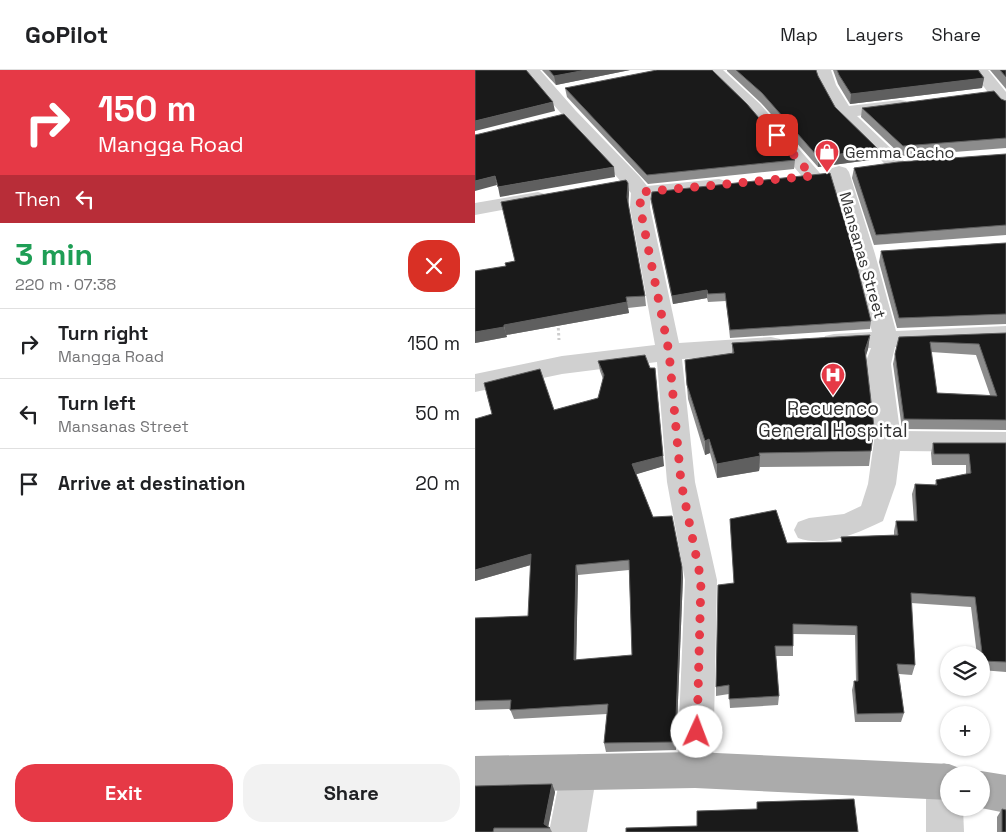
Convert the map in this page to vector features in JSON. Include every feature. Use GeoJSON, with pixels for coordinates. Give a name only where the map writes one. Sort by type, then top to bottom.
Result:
{"type":"FeatureCollection","features":[{"type":"Feature","properties":{"kind":"main road"},"geometry":{"type":"LineString","coordinates":[[475,774],[695,770],[940,782]]}},
{"type":"Feature","properties":{"kind":"main road"},"geometry":{"type":"LineString","coordinates":[[990,791],[1006,794]]}},
{"type":"Feature","properties":{"kind":"street"},"geometry":{"type":"LineString","coordinates":[[531,70],[629,186],[640,207],[669,352],[681,482],[701,580],[695,770]]}},
{"type":"Feature","properties":{"kind":"street"},"geometry":{"type":"LineString","coordinates":[[713,70],[753,108],[802,177],[905,163],[842,112],[828,86],[823,70]]}},
{"type":"Feature","properties":{"kind":"street"},"geometry":{"type":"LineString","coordinates":[[986,72],[1001,99]]}},
{"type":"Feature","properties":{"kind":"street"},"geometry":{"type":"LineString","coordinates":[[551,93],[570,89]]}},
{"type":"Feature","properties":{"kind":"street"},"geometry":{"type":"LineString","coordinates":[[977,95],[1001,99]]}},
{"type":"Feature","properties":{"kind":"street"},"geometry":{"type":"LineString","coordinates":[[842,112],[919,102]]}},
{"type":"Feature","properties":{"kind":"street"},"geometry":{"type":"LineString","coordinates":[[551,120],[570,115]]}},
{"type":"Feature","properties":{"kind":"street","name":"Mansanas Street"},"geometry":{"type":"LineString","coordinates":[[855,169],[874,253],[886,338]]}},
{"type":"Feature","properties":{"kind":"street"},"geometry":{"type":"LineString","coordinates":[[629,186],[736,183]]}},
{"type":"Feature","properties":{"kind":"street"},"geometry":{"type":"LineString","coordinates":[[475,210],[558,194]]}},
{"type":"Feature","properties":{"kind":"street"},"geometry":{"type":"LineString","coordinates":[[475,383],[562,365],[669,352],[886,338],[1006,334]]}},
{"type":"Feature","properties":{"kind":"street"},"geometry":{"type":"LineString","coordinates":[[809,530],[848,525],[873,513],[882,484],[888,441],[878,364],[886,338]]}},
{"type":"Feature","properties":{"kind":"street"},"geometry":{"type":"LineString","coordinates":[[888,441],[1006,442]]}},
{"type":"Feature","properties":{"kind":"street"},"geometry":{"type":"LineString","coordinates":[[568,832],[579,772]]}},
{"type":"Feature","properties":{"kind":"street"},"geometry":{"type":"LineString","coordinates":[[945,816],[945,832]]}},
{"type":"Feature","properties":{"kind":"path"},"geometry":{"type":"LineString","coordinates":[[557,319],[562,365]]}},
{"type":"Feature","properties":{"kind":"building"},"geometry":{"type":"Polygon","coordinates":[[[475,70],[526,70],[553,102],[475,121],[475,70]]]}},
{"type":"Feature","properties":{"kind":"building"},"geometry":{"type":"Polygon","coordinates":[[[549,70],[586,70],[554,76],[549,70]]]}},
{"type":"Feature","properties":{"kind":"building"},"geometry":{"type":"Polygon","coordinates":[[[657,70],[712,70],[747,104],[795,160],[647,175],[565,88],[657,70]]]}},
{"type":"Feature","properties":{"kind":"building"},"geometry":{"type":"Polygon","coordinates":[[[736,70],[816,70],[835,107],[878,149],[818,157],[762,93],[736,70]]]}},
{"type":"Feature","properties":{"kind":"building"},"geometry":{"type":"Polygon","coordinates":[[[837,70],[978,70],[984,78],[851,94],[837,70]]]}},
{"type":"Feature","properties":{"kind":"building"},"geometry":{"type":"Polygon","coordinates":[[[1000,70],[1006,70],[1006,77],[1000,70]]]}},
{"type":"Feature","properties":{"kind":"building"},"geometry":{"type":"Polygon","coordinates":[[[994,91],[1001,99],[1006,101],[1006,138],[903,146],[862,108],[994,91]]]}},
{"type":"Feature","properties":{"kind":"building"},"geometry":{"type":"Polygon","coordinates":[[[564,114],[614,167],[498,187],[495,176],[475,181],[475,135],[564,114]]]}},
{"type":"Feature","properties":{"kind":"building"},"geometry":{"type":"Polygon","coordinates":[[[1006,154],[1006,225],[876,235],[854,168],[898,162],[1006,154]]]}},
{"type":"Feature","properties":{"kind":"building"},"geometry":{"type":"Polygon","coordinates":[[[830,173],[852,246],[871,321],[730,330],[725,293],[708,294],[707,290],[672,296],[651,199],[652,192],[830,173]]]}},
{"type":"Feature","properties":{"kind":"building"},"geometry":{"type":"Polygon","coordinates":[[[626,180],[628,183],[627,197],[645,296],[626,297],[627,302],[475,332],[475,271],[506,266],[505,263],[515,261],[501,202],[626,180]]]}},
{"type":"Feature","properties":{"kind":"building"},"geometry":{"type":"Polygon","coordinates":[[[1006,243],[1006,314],[899,318],[881,251],[1006,243]]]}},
{"type":"Feature","properties":{"kind":"building"},"geometry":{"type":"Polygon","coordinates":[[[1006,333],[1006,420],[904,419],[895,354],[899,337],[1006,333]],[[930,342],[937,393],[997,396],[979,344],[930,342]]]}},
{"type":"Feature","properties":{"kind":"building"},"geometry":{"type":"Polygon","coordinates":[[[870,335],[865,350],[874,427],[871,451],[759,453],[760,456],[717,464],[709,439],[705,441],[687,385],[685,360],[734,353],[732,343],[870,335]]]}},
{"type":"Feature","properties":{"kind":"building"},"geometry":{"type":"Polygon","coordinates":[[[645,355],[650,368],[655,368],[663,456],[632,464],[653,517],[672,516],[682,567],[675,742],[604,743],[608,704],[510,710],[511,700],[475,701],[475,618],[528,616],[531,554],[475,570],[475,419],[492,414],[484,383],[540,369],[554,410],[598,398],[604,375],[598,361],[645,355]],[[629,560],[576,565],[574,660],[632,655],[629,560]]]}},
{"type":"Feature","properties":{"kind":"building"},"geometry":{"type":"Polygon","coordinates":[[[933,443],[1006,443],[1006,662],[990,661],[990,646],[981,646],[975,597],[911,593],[915,665],[897,664],[904,713],[857,714],[854,681],[858,681],[857,626],[793,624],[793,646],[775,646],[779,696],[729,699],[729,685],[716,687],[718,585],[734,583],[730,519],[776,510],[787,543],[842,542],[841,537],[898,535],[896,521],[917,521],[915,484],[937,485],[936,480],[971,473],[969,454],[934,454],[933,443]]]}},
{"type":"Feature","properties":{"kind":"building"},"geometry":{"type":"Polygon","coordinates":[[[552,784],[544,824],[550,828],[494,828],[493,832],[475,832],[475,786],[552,784]]]}},
{"type":"Feature","properties":{"kind":"building"},"geometry":{"type":"Polygon","coordinates":[[[854,799],[858,832],[626,832],[626,828],[697,826],[697,811],[757,809],[757,802],[854,799]]]}},
{"type":"Feature","properties":{"kind":"building"},"geometry":{"type":"Polygon","coordinates":[[[1002,809],[1006,810],[1006,832],[1002,832],[1002,809]]]}},
{"type":"Feature","properties":{"kind":"place","name":"Gemma Cacho"},"geometry":{"type":"Point","coordinates":[827,173]}},
{"type":"Feature","properties":{"kind":"place","name":"Recuenco General Hospital"},"geometry":{"type":"Point","coordinates":[833,396]}},
{"type":"Feature","properties":{"kind":"route"},"geometry":{"type":"LineString","coordinates":[[697,732],[701,580],[681,482],[669,352],[640,207],[641,192],[812,176],[777,135]]}}]}
